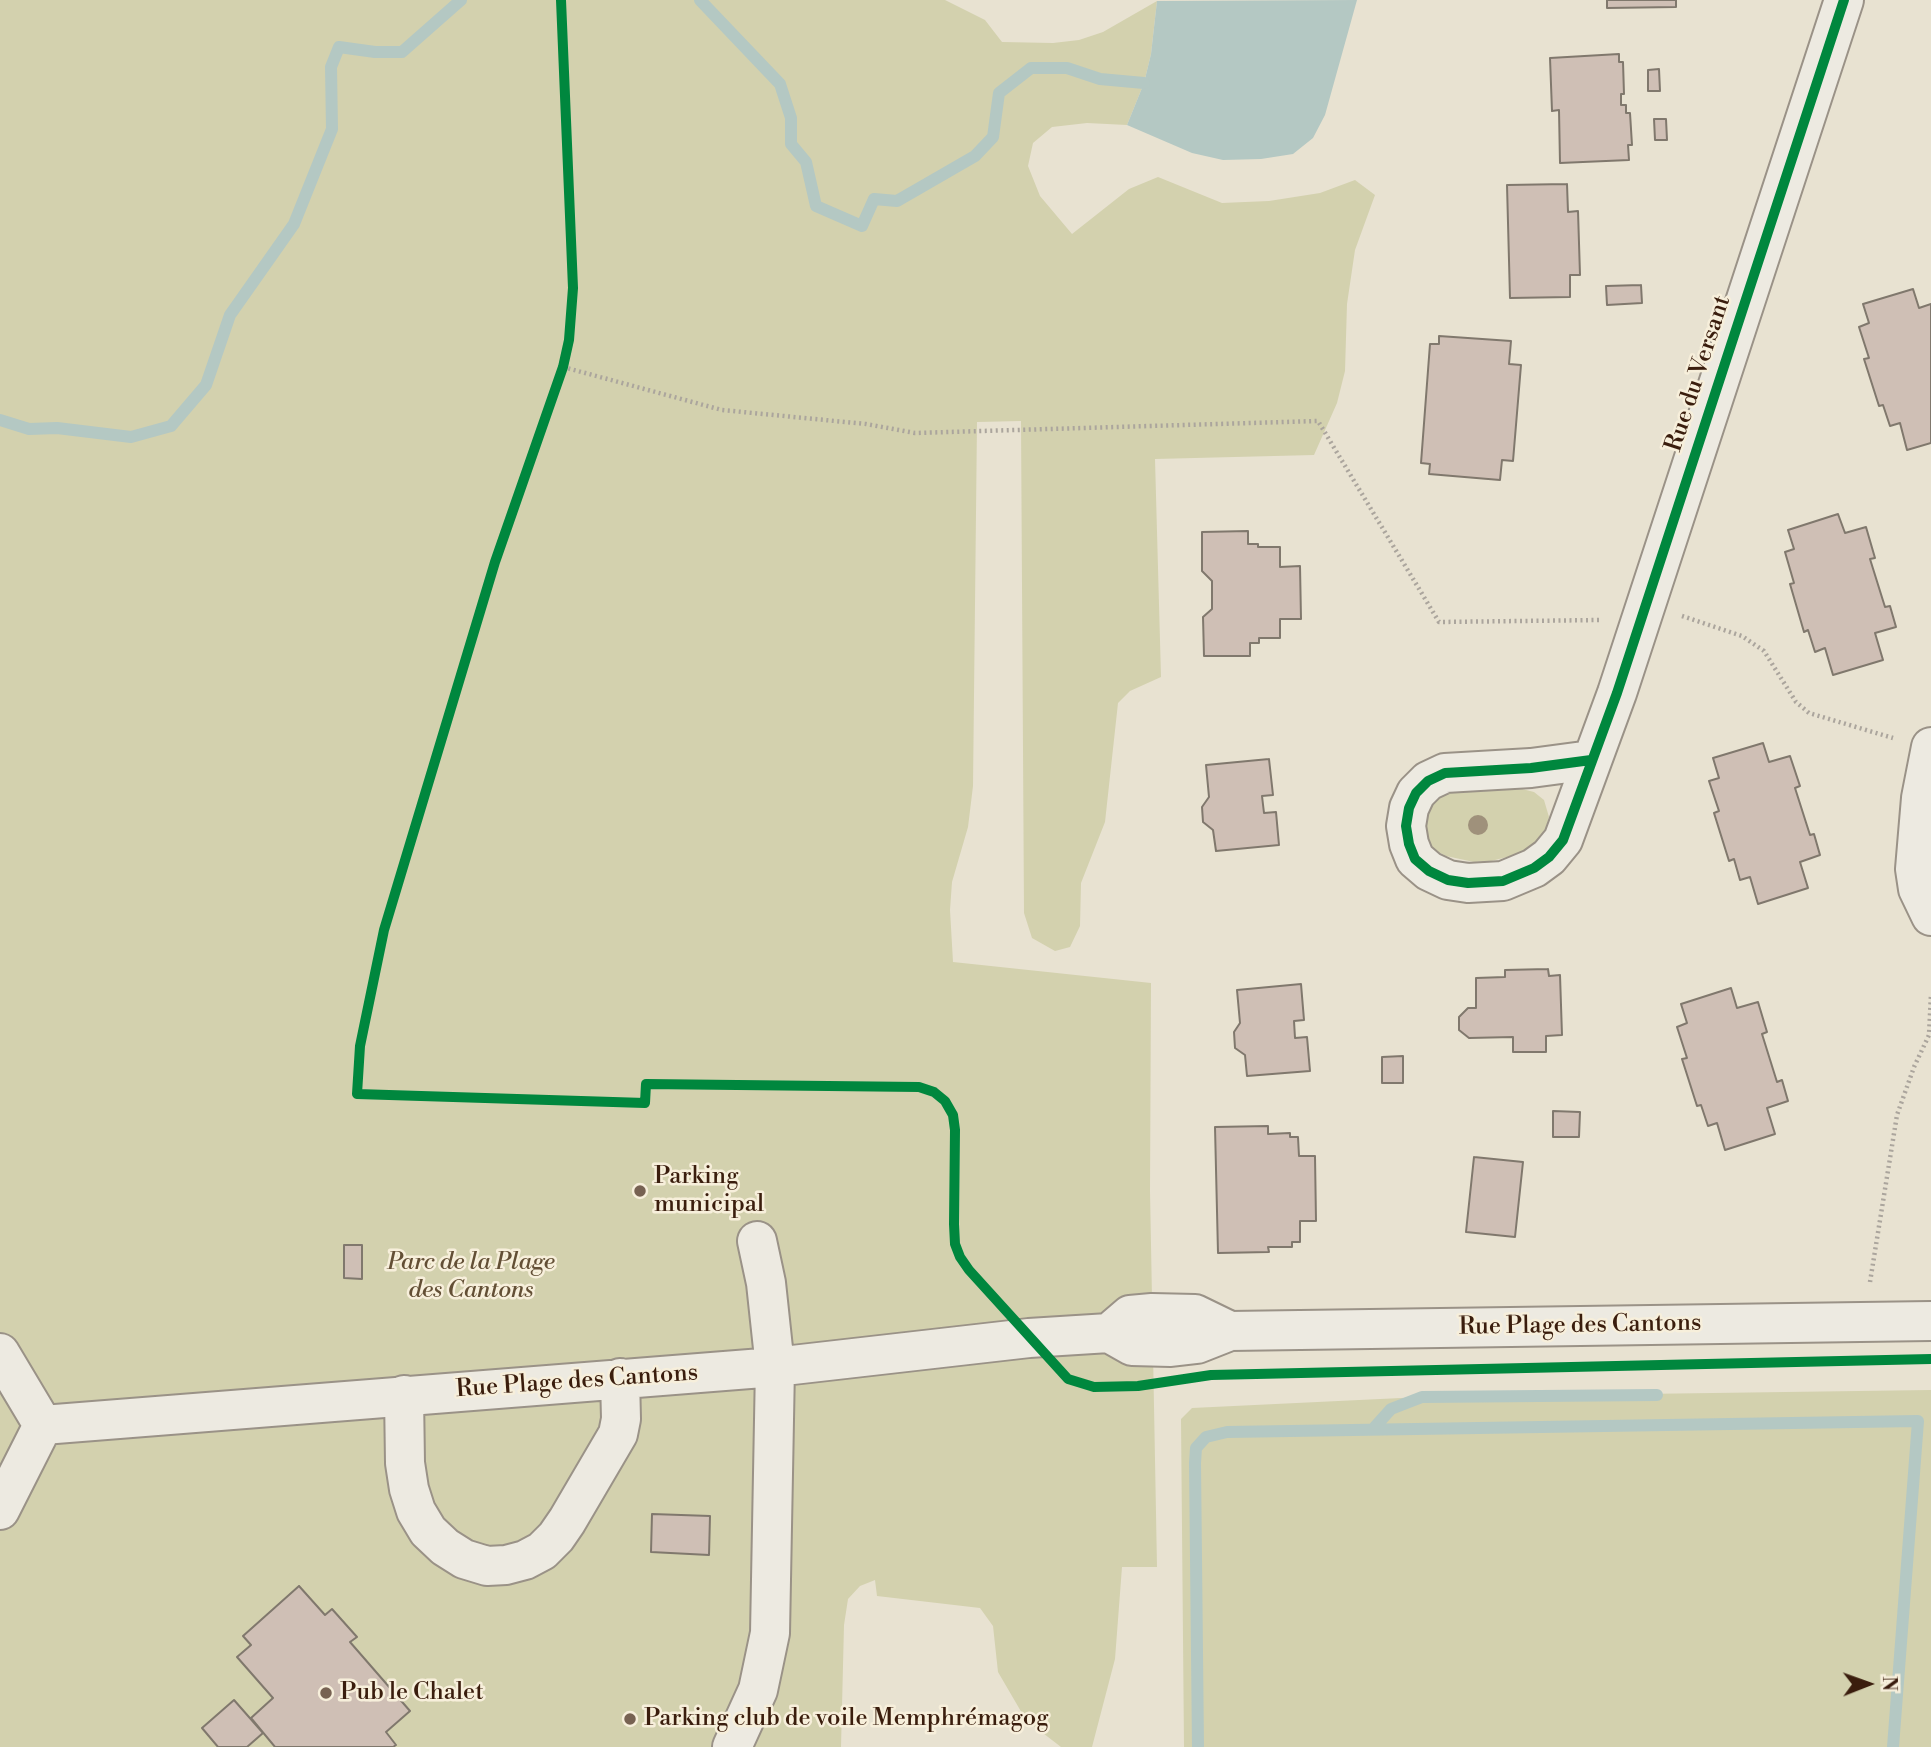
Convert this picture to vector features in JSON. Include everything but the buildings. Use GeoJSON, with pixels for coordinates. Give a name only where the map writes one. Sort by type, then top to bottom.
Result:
{"type":"FeatureCollection","features":[{"type":"Feature","properties":{"kind":"street","name":"Rue du Versant"},"geometry":{"type":"LineString","coordinates":[[1591,760],[1531,768],[1458,772],[1428,781],[1416,793],[1408,817],[1409,844],[1415,859],[1429,871],[1448,880],[1468,883],[1503,881],[1534,868],[1549,857],[1563,840],[1617,693],[1844,0]]}},
{"type":"Feature","properties":{"kind":"street"},"geometry":{"type":"LineString","coordinates":[[1931,748],[1921,798],[1915,869],[1918,889],[1931,916]]}},
{"type":"Feature","properties":{"kind":"street"},"geometry":{"type":"LineString","coordinates":[[732,1747],[758,1690],[769,1633],[775,1367],[766,1283],[757,1241]]}},
{"type":"Feature","properties":{"kind":"street","name":"Rue Plage des Cantons"},"geometry":{"type":"LineString","coordinates":[[44,1424],[775,1367],[1030,1338],[1109,1333],[1130,1315],[1152,1313],[1195,1314],[1230,1331],[1931,1321]]}},
{"type":"Feature","properties":{"kind":"street"},"geometry":{"type":"LineString","coordinates":[[0,1353],[44,1424],[0,1510]]}},
{"type":"Feature","properties":{"kind":"street"},"geometry":{"type":"LineString","coordinates":[[404,1395],[405,1463],[416,1511],[428,1531],[454,1553],[487,1566],[506,1565],[525,1560],[542,1550],[556,1537],[567,1521],[618,1434],[621,1419],[620,1378]]}},
{"type":"Feature","properties":{"kind":"path"},"geometry":{"type":"LineString","coordinates":[[558,380],[566,353]]}},
{"type":"Feature","properties":{"kind":"path"},"geometry":{"type":"LineString","coordinates":[[562,367],[722,410],[866,424],[915,433],[1318,421],[1438,622],[1590,619],[1618,622],[1649,611],[1667,611],[1742,636],[1764,651],[1796,702],[1809,713],[1931,748]]}},
{"type":"Feature","properties":{"kind":"path"},"geometry":{"type":"LineString","coordinates":[[1864,1322],[1897,1115],[1913,1067],[1929,1035],[1931,994]]}},
{"type":"Feature","properties":{"kind":"green space","name":"Parc de la Plage des Cantons"},"geometry":{"type":"Polygon","coordinates":[[[0,0],[945,0],[985,20],[1002,42],[1053,43],[1079,40],[1103,32],[1157,1],[1151,54],[1144,83],[1127,125],[1087,123],[1052,127],[1033,143],[1028,166],[1040,196],[1072,234],[1129,189],[1158,177],[1222,203],[1269,201],[1320,193],[1355,180],[1375,195],[1355,250],[1347,304],[1345,371],[1337,403],[1314,455],[1155,459],[1161,677],[1130,691],[1118,703],[1105,822],[1081,883],[1080,926],[1070,947],[1055,951],[1032,938],[1024,913],[1021,421],[977,422],[973,786],[968,827],[952,882],[950,910],[953,962],[1151,983],[1150,1191],[1157,1567],[1122,1567],[1115,1659],[1092,1747],[1061,1747],[1026,1720],[998,1672],[993,1626],[980,1608],[877,1596],[875,1580],[860,1586],[848,1599],[844,1625],[841,1747],[0,1747],[0,0]]]}},
{"type":"Feature","properties":{"kind":"green space"},"geometry":{"type":"Polygon","coordinates":[[[1522,789],[1534,792],[1544,800],[1549,817],[1545,831],[1536,842],[1519,854],[1474,862],[1446,856],[1433,849],[1424,837],[1427,808],[1436,799],[1450,793],[1522,789]]]}},
{"type":"Feature","properties":{"kind":"green space"},"geometry":{"type":"Polygon","coordinates":[[[1931,1390],[1931,1747],[1184,1747],[1181,1419],[1192,1408],[1422,1397],[1931,1390]]]}},
{"type":"Feature","properties":{"kind":"shaded area"},"geometry":{"type":"Polygon","coordinates":[[[1357,0],[1325,115],[1313,138],[1293,154],[1261,159],[1223,160],[1192,153],[1127,125],[1144,83],[1151,54],[1157,1],[1357,0]]]}},
{"type":"Feature","properties":{"kind":"waterway"},"geometry":{"type":"LineString","coordinates":[[0,420],[29,429],[57,428],[131,437],[171,426],[206,385],[230,315],[294,224],[332,129],[331,67],[339,47],[375,52],[402,52],[461,0]]}},
{"type":"Feature","properties":{"kind":"waterway"},"geometry":{"type":"LineString","coordinates":[[700,0],[780,84],[791,118],[791,144],[806,162],[816,206],[862,226],[874,199],[897,201],[975,156],[993,137],[999,93],[1031,68],[1067,68],[1100,79],[1144,83]]}},
{"type":"Feature","properties":{"kind":"waterway"},"geometry":{"type":"LineString","coordinates":[[1373,1429],[1391,1409],[1422,1397],[1657,1395]]}},
{"type":"Feature","properties":{"kind":"waterway"},"geometry":{"type":"LineString","coordinates":[[1198,1747],[1195,1463],[1196,1448],[1206,1437],[1227,1432],[1918,1421],[1893,1747]]}},
{"type":"Feature","properties":{"kind":"cycle path"},"geometry":{"type":"LineString","coordinates":[[561,0],[573,288],[569,340],[563,367],[495,562],[384,930],[360,1046],[357,1094],[645,1103],[646,1084],[919,1087],[934,1092],[945,1101],[953,1115],[954,1224],[955,1244],[960,1257],[1068,1379],[1094,1387],[1138,1386],[1211,1375],[1931,1359]]}},
{"type":"Feature","properties":{"kind":"cycle path"},"geometry":{"type":"LineString","coordinates":[[1591,760],[1531,768],[1445,773],[1428,781],[1416,793],[1409,808],[1406,826],[1415,859],[1429,871],[1448,880],[1468,883],[1503,881],[1534,868],[1549,857],[1563,840],[1617,693],[1844,0]]}},
{"type":"Feature","properties":{"kind":"place","name":"Parking municipal"},"geometry":{"type":"Point","coordinates":[640,1191]}},
{"type":"Feature","properties":{"kind":"place","name":"Pub le Chalet"},"geometry":{"type":"Point","coordinates":[326,1693]}},
{"type":"Feature","properties":{"kind":"place","name":"Parking club de voile Memphrémagog"},"geometry":{"type":"Point","coordinates":[630,1719]}}]}
